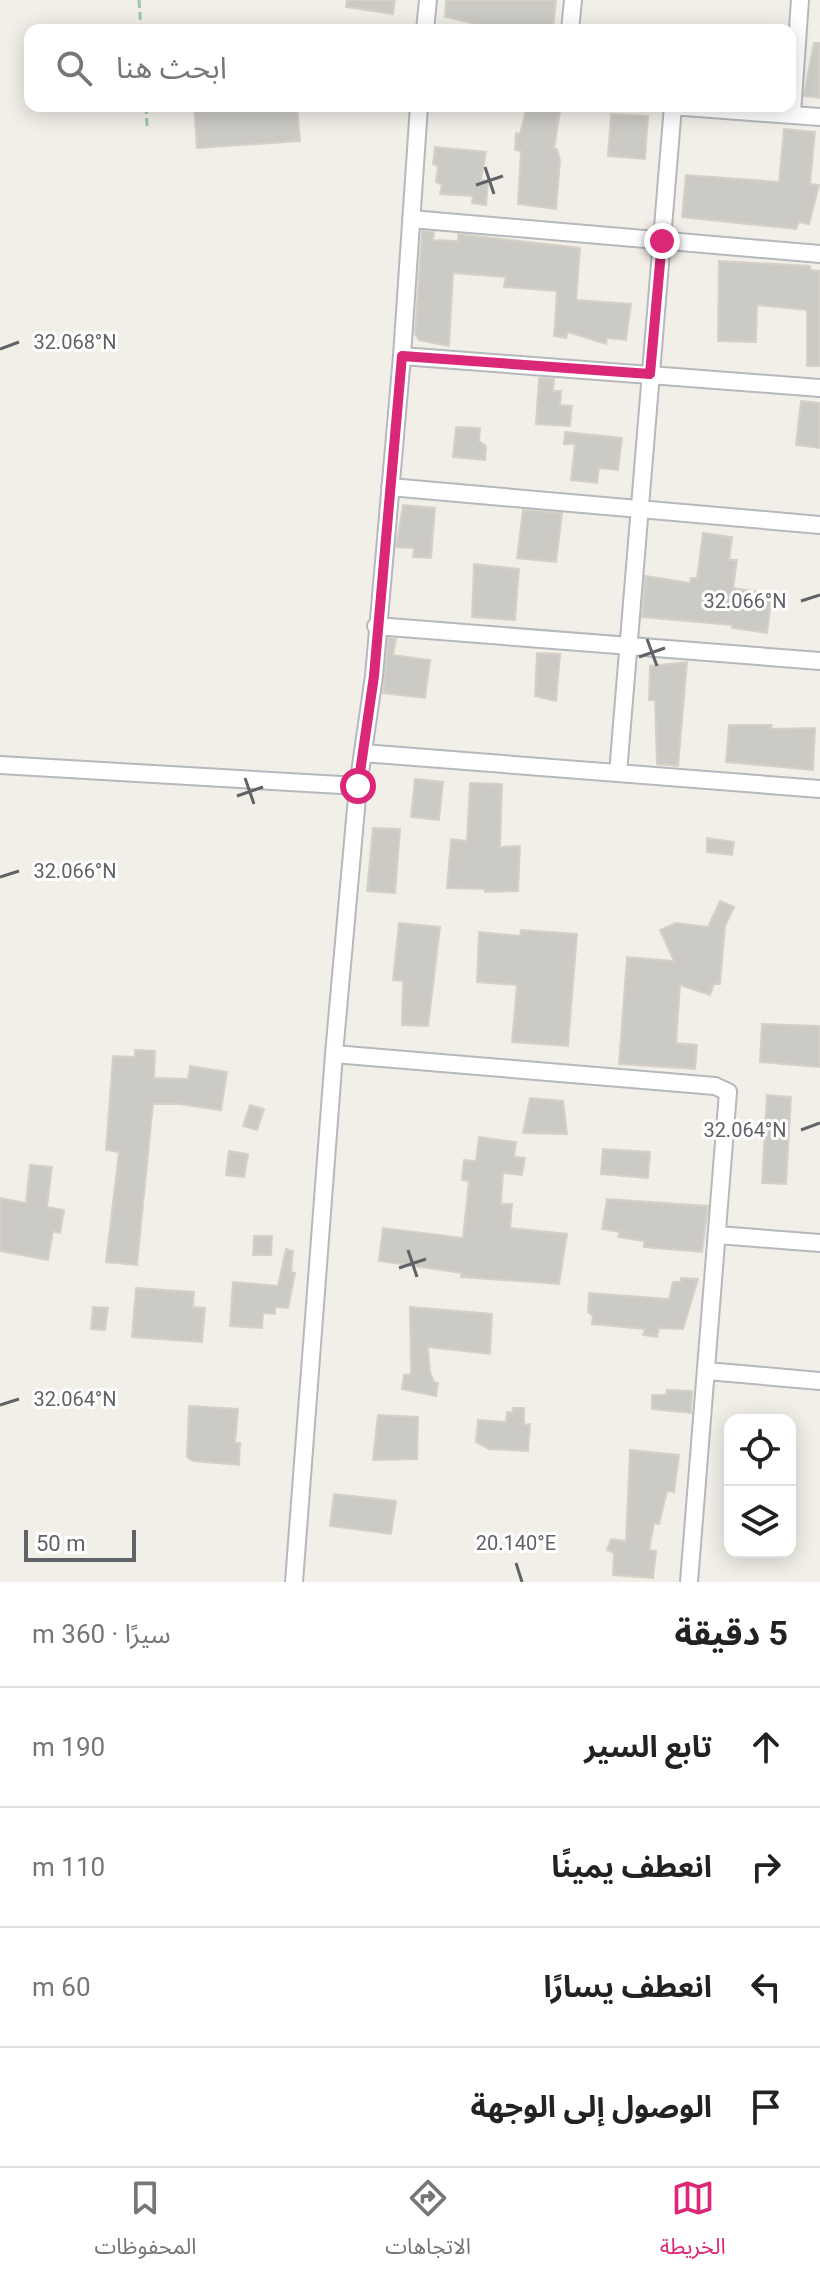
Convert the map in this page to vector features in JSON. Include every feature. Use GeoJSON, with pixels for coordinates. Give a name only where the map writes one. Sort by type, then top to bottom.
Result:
{"type":"FeatureCollection","features":[{"type":"Feature","properties":{"kind":"street"},"geometry":{"type":"LineString","coordinates":[[426,24],[428,0]]}},
{"type":"Feature","properties":{"kind":"street"},"geometry":{"type":"LineString","coordinates":[[571,24],[573,0]]}},
{"type":"Feature","properties":{"kind":"street"},"geometry":{"type":"LineString","coordinates":[[796,56],[800,0]]}},
{"type":"Feature","properties":{"kind":"street"},"geometry":{"type":"LineString","coordinates":[[294,1582],[334,1054],[402,356],[419,112]]}},
{"type":"Feature","properties":{"kind":"street"},"geometry":{"type":"LineString","coordinates":[[618,773],[672,112]]}},
{"type":"Feature","properties":{"kind":"street"},"geometry":{"type":"LineString","coordinates":[[775,112],[820,117]]}},
{"type":"Feature","properties":{"kind":"street"},"geometry":{"type":"LineString","coordinates":[[411,219],[820,254]]}},
{"type":"Feature","properties":{"kind":"street"},"geometry":{"type":"LineString","coordinates":[[402,356],[820,388]]}},
{"type":"Feature","properties":{"kind":"street"},"geometry":{"type":"LineString","coordinates":[[390,487],[820,525]]}},
{"type":"Feature","properties":{"kind":"street"},"geometry":{"type":"LineString","coordinates":[[376,626],[820,661]]}},
{"type":"Feature","properties":{"kind":"street"},"geometry":{"type":"LineString","coordinates":[[363,753],[820,789]]}},
{"type":"Feature","properties":{"kind":"street"},"geometry":{"type":"LineString","coordinates":[[0,765],[358,786]]}},
{"type":"Feature","properties":{"kind":"street"},"geometry":{"type":"LineString","coordinates":[[334,1054],[725,1090],[729,1098],[689,1582]]}},
{"type":"Feature","properties":{"kind":"street"},"geometry":{"type":"LineString","coordinates":[[718,1235],[820,1243]]}},
{"type":"Feature","properties":{"kind":"street"},"geometry":{"type":"LineString","coordinates":[[707,1371],[820,1381]]}},
{"type":"Feature","properties":{"kind":"path"},"geometry":{"type":"LineString","coordinates":[[139,0],[141,24]]}},
{"type":"Feature","properties":{"kind":"path"},"geometry":{"type":"LineString","coordinates":[[146,112],[147,126]]}},
{"type":"Feature","properties":{"kind":"building"},"geometry":{"type":"Polygon","coordinates":[[[347,0],[395,0],[393,14],[346,7],[347,0]]]}},
{"type":"Feature","properties":{"kind":"building"},"geometry":{"type":"Polygon","coordinates":[[[446,0],[556,0],[554,24],[477,24],[445,17],[446,0]]]}},
{"type":"Feature","properties":{"kind":"building"},"geometry":{"type":"Polygon","coordinates":[[[814,43],[820,43],[820,98],[804,96],[814,43]]]}},
{"type":"Feature","properties":{"kind":"building"},"geometry":{"type":"Polygon","coordinates":[[[194,112],[298,112],[300,141],[197,148],[194,112]]]}},
{"type":"Feature","properties":{"kind":"building"},"geometry":{"type":"Polygon","coordinates":[[[526,112],[560,112],[554,149],[557,149],[560,160],[556,209],[518,204],[521,151],[515,150],[516,133],[520,134],[526,112]]]}},
{"type":"Feature","properties":{"kind":"building"},"geometry":{"type":"Polygon","coordinates":[[[611,114],[648,116],[645,159],[608,156],[611,114]]]}},
{"type":"Feature","properties":{"kind":"building"},"geometry":{"type":"Polygon","coordinates":[[[784,129],[815,132],[810,184],[819,185],[809,224],[799,222],[796,229],[682,217],[686,175],[779,182],[784,129]]]}},
{"type":"Feature","properties":{"kind":"building"},"geometry":{"type":"Polygon","coordinates":[[[435,147],[486,152],[481,180],[488,181],[486,205],[472,203],[473,196],[440,194],[442,185],[436,182],[438,166],[433,164],[435,147]]]}},
{"type":"Feature","properties":{"kind":"building"},"geometry":{"type":"Polygon","coordinates":[[[422,231],[434,232],[433,240],[458,241],[458,234],[580,248],[576,300],[631,304],[626,340],[607,338],[606,344],[568,332],[566,338],[554,336],[557,291],[504,287],[506,277],[453,273],[449,346],[419,340],[415,334],[422,231]]]}},
{"type":"Feature","properties":{"kind":"building"},"geometry":{"type":"Polygon","coordinates":[[[719,261],[810,266],[810,270],[820,271],[820,366],[807,366],[807,310],[757,305],[756,342],[718,341],[719,261]]]}},
{"type":"Feature","properties":{"kind":"building"},"geometry":{"type":"Polygon","coordinates":[[[539,378],[554,379],[553,391],[561,391],[560,405],[572,406],[570,426],[536,424],[539,378]]]}},
{"type":"Feature","properties":{"kind":"building"},"geometry":{"type":"Polygon","coordinates":[[[801,401],[820,403],[820,448],[796,445],[801,401]]]}},
{"type":"Feature","properties":{"kind":"building"},"geometry":{"type":"Polygon","coordinates":[[[456,427],[480,428],[479,441],[486,446],[485,460],[453,457],[456,427]]]}},
{"type":"Feature","properties":{"kind":"building"},"geometry":{"type":"Polygon","coordinates":[[[565,432],[622,438],[618,470],[599,468],[597,483],[571,480],[575,444],[564,444],[565,432]]]}},
{"type":"Feature","properties":{"kind":"building"},"geometry":{"type":"Polygon","coordinates":[[[403,505],[435,508],[431,558],[413,557],[414,548],[396,547],[403,505]]]}},
{"type":"Feature","properties":{"kind":"building"},"geometry":{"type":"Polygon","coordinates":[[[523,510],[562,513],[556,562],[517,558],[523,510]]]}},
{"type":"Feature","properties":{"kind":"building"},"geometry":{"type":"Polygon","coordinates":[[[703,533],[732,537],[729,560],[737,560],[733,588],[772,594],[767,633],[732,628],[732,625],[642,617],[645,576],[690,583],[691,578],[697,578],[703,533]]]}},
{"type":"Feature","properties":{"kind":"building"},"geometry":{"type":"Polygon","coordinates":[[[474,564],[519,569],[515,620],[472,617],[474,564]]]}},
{"type":"Feature","properties":{"kind":"building"},"geometry":{"type":"Polygon","coordinates":[[[388,638],[396,639],[393,655],[430,660],[425,698],[383,693],[388,638]]]}},
{"type":"Feature","properties":{"kind":"building"},"geometry":{"type":"Polygon","coordinates":[[[537,653],[560,654],[556,701],[535,696],[537,653]]]}},
{"type":"Feature","properties":{"kind":"building"},"geometry":{"type":"Polygon","coordinates":[[[687,662],[678,766],[657,764],[655,700],[649,700],[650,666],[687,662]]]}},
{"type":"Feature","properties":{"kind":"building"},"geometry":{"type":"Polygon","coordinates":[[[729,725],[772,725],[771,729],[815,728],[813,770],[726,762],[729,725]]]}},
{"type":"Feature","properties":{"kind":"building"},"geometry":{"type":"Polygon","coordinates":[[[415,779],[443,782],[439,820],[411,817],[415,779]]]}},
{"type":"Feature","properties":{"kind":"building"},"geometry":{"type":"Polygon","coordinates":[[[470,783],[502,784],[500,847],[520,846],[518,891],[447,888],[451,839],[467,841],[470,783]]]}},
{"type":"Feature","properties":{"kind":"building"},"geometry":{"type":"Polygon","coordinates":[[[373,828],[400,829],[395,893],[367,891],[373,828]]]}},
{"type":"Feature","properties":{"kind":"building"},"geometry":{"type":"Polygon","coordinates":[[[707,838],[734,842],[732,855],[707,852],[707,838]]]}},
{"type":"Feature","properties":{"kind":"building"},"geometry":{"type":"Polygon","coordinates":[[[720,901],[734,907],[725,926],[720,984],[714,984],[710,995],[680,985],[676,1043],[697,1045],[695,1069],[619,1064],[627,957],[674,961],[660,930],[676,923],[708,927],[720,901]]]}},
{"type":"Feature","properties":{"kind":"building"},"geometry":{"type":"Polygon","coordinates":[[[399,923],[440,927],[428,1026],[402,1025],[403,981],[393,980],[399,923]]]}},
{"type":"Feature","properties":{"kind":"building"},"geometry":{"type":"Polygon","coordinates":[[[521,930],[577,934],[568,1046],[512,1042],[517,985],[477,982],[479,932],[520,936],[521,930]]]}},
{"type":"Feature","properties":{"kind":"building"},"geometry":{"type":"Polygon","coordinates":[[[762,1024],[820,1026],[820,1067],[760,1062],[762,1024]]]}},
{"type":"Feature","properties":{"kind":"building"},"geometry":{"type":"Polygon","coordinates":[[[135,1050],[155,1051],[154,1078],[188,1079],[190,1066],[227,1072],[221,1110],[153,1104],[137,1265],[106,1262],[119,1152],[106,1150],[113,1056],[135,1057],[135,1050]]]}},
{"type":"Feature","properties":{"kind":"building"},"geometry":{"type":"Polygon","coordinates":[[[767,1095],[791,1097],[786,1184],[762,1183],[767,1095]]]}},
{"type":"Feature","properties":{"kind":"building"},"geometry":{"type":"Polygon","coordinates":[[[530,1098],[563,1101],[567,1134],[523,1133],[530,1098]]]}},
{"type":"Feature","properties":{"kind":"building"},"geometry":{"type":"Polygon","coordinates":[[[250,1105],[264,1109],[257,1130],[243,1126],[250,1105]]]}},
{"type":"Feature","properties":{"kind":"building"},"geometry":{"type":"Polygon","coordinates":[[[479,1137],[516,1142],[514,1157],[525,1158],[522,1175],[503,1173],[501,1204],[512,1204],[510,1228],[567,1234],[559,1284],[461,1277],[462,1273],[379,1261],[383,1228],[463,1238],[469,1181],[462,1180],[464,1160],[476,1161],[479,1137]]]}},
{"type":"Feature","properties":{"kind":"building"},"geometry":{"type":"Polygon","coordinates":[[[603,1149],[650,1152],[648,1178],[601,1174],[603,1149]]]}},
{"type":"Feature","properties":{"kind":"building"},"geometry":{"type":"Polygon","coordinates":[[[229,1151],[248,1154],[244,1177],[226,1175],[229,1151]]]}},
{"type":"Feature","properties":{"kind":"building"},"geometry":{"type":"Polygon","coordinates":[[[30,1165],[52,1167],[47,1207],[64,1210],[60,1233],[53,1231],[48,1260],[0,1251],[0,1198],[26,1203],[30,1165]]]}},
{"type":"Feature","properties":{"kind":"building"},"geometry":{"type":"Polygon","coordinates":[[[607,1199],[708,1206],[702,1252],[644,1247],[644,1241],[618,1237],[620,1232],[602,1229],[607,1199]]]}},
{"type":"Feature","properties":{"kind":"building"},"geometry":{"type":"Polygon","coordinates":[[[254,1236],[272,1236],[271,1255],[253,1255],[254,1236]]]}},
{"type":"Feature","properties":{"kind":"building"},"geometry":{"type":"Polygon","coordinates":[[[286,1249],[293,1251],[291,1272],[295,1273],[288,1308],[275,1307],[275,1314],[263,1313],[262,1328],[230,1326],[233,1282],[278,1286],[286,1249]]]}},
{"type":"Feature","properties":{"kind":"building"},"geometry":{"type":"Polygon","coordinates":[[[681,1278],[698,1279],[683,1329],[659,1328],[657,1337],[643,1335],[645,1329],[592,1324],[593,1316],[588,1312],[589,1293],[669,1299],[673,1282],[681,1282],[681,1278]]]}},
{"type":"Feature","properties":{"kind":"building"},"geometry":{"type":"Polygon","coordinates":[[[136,1288],[194,1292],[193,1307],[205,1308],[202,1342],[132,1337],[136,1288]]]}},
{"type":"Feature","properties":{"kind":"building"},"geometry":{"type":"Polygon","coordinates":[[[93,1307],[108,1308],[105,1330],[91,1329],[93,1307]]]}},
{"type":"Feature","properties":{"kind":"building"},"geometry":{"type":"Polygon","coordinates":[[[410,1307],[492,1314],[490,1354],[428,1347],[430,1372],[434,1382],[438,1383],[436,1396],[402,1389],[404,1375],[411,1374],[410,1307]]]}},
{"type":"Feature","properties":{"kind":"building"},"geometry":{"type":"Polygon","coordinates":[[[667,1390],[692,1391],[691,1413],[652,1409],[652,1395],[666,1395],[667,1390]]]}},
{"type":"Feature","properties":{"kind":"building"},"geometry":{"type":"Polygon","coordinates":[[[189,1406],[238,1409],[235,1443],[240,1443],[239,1465],[193,1461],[187,1457],[189,1406]]]}},
{"type":"Feature","properties":{"kind":"building"},"geometry":{"type":"Polygon","coordinates":[[[513,1408],[524,1408],[524,1425],[530,1424],[528,1451],[489,1449],[476,1442],[478,1420],[506,1422],[507,1412],[512,1413],[513,1408]]]}},
{"type":"Feature","properties":{"kind":"building"},"geometry":{"type":"Polygon","coordinates":[[[378,1415],[418,1417],[417,1459],[373,1460],[378,1415]]]}},
{"type":"Feature","properties":{"kind":"building"},"geometry":{"type":"Polygon","coordinates":[[[630,1450],[679,1455],[674,1492],[667,1491],[659,1524],[654,1523],[649,1550],[656,1551],[653,1578],[613,1575],[614,1553],[607,1550],[611,1539],[626,1541],[630,1450]]]}},
{"type":"Feature","properties":{"kind":"building"},"geometry":{"type":"Polygon","coordinates":[[[334,1494],[396,1501],[391,1534],[330,1526],[334,1494]]]}},
{"type":"Feature","properties":{"kind":"route"},"geometry":{"type":"LineString","coordinates":[[358,786],[374,676],[402,356],[650,374],[662,241]]}}]}
